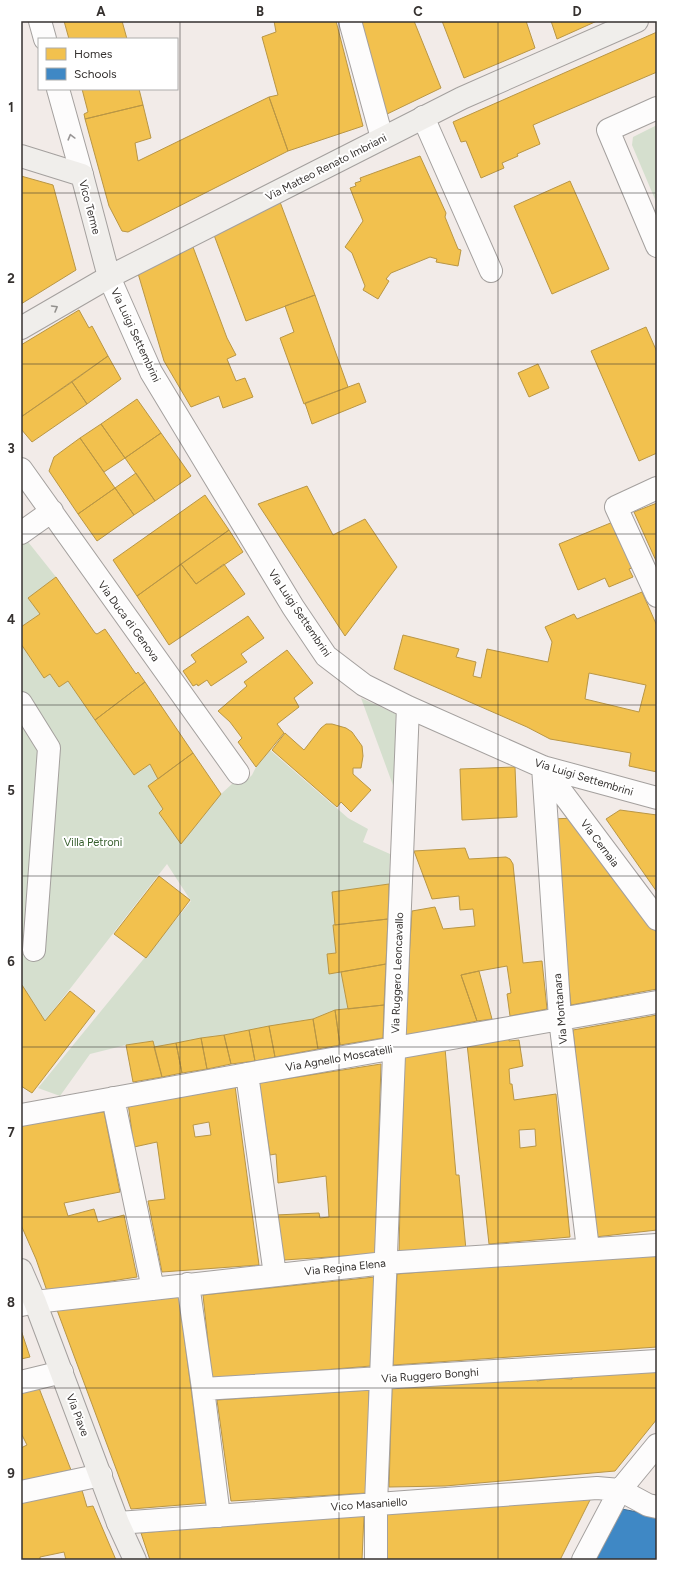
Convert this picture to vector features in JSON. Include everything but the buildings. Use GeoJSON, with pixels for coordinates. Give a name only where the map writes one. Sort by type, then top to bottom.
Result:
{"type":"FeatureCollection","features":[{"type":"Feature","properties":{"kind":"street"},"geometry":{"type":"LineString","coordinates":[[40,21],[45,38]]}},
{"type":"Feature","properties":{"kind":"street"},"geometry":{"type":"LineString","coordinates":[[350,21],[382,138]]}},
{"type":"Feature","properties":{"kind":"street","name":"Via Matteo Renato Imbriani"},"geometry":{"type":"LineString","coordinates":[[21,328],[109,276],[422,117],[637,21]]}},
{"type":"Feature","properties":{"kind":"street"},"geometry":{"type":"LineString","coordinates":[[58,90],[82,175]]}},
{"type":"Feature","properties":{"kind":"street"},"geometry":{"type":"LineString","coordinates":[[657,108],[608,130],[657,246]]}},
{"type":"Feature","properties":{"kind":"street"},"geometry":{"type":"LineString","coordinates":[[422,117],[491,271]]}},
{"type":"Feature","properties":{"kind":"street","name":"Vico Terme"},"geometry":{"type":"LineString","coordinates":[[21,156],[82,175],[109,276]]}},
{"type":"Feature","properties":{"kind":"street","name":"Via Luigi Settembrini"},"geometry":{"type":"LineString","coordinates":[[109,276],[151,372],[293,607],[326,656],[364,685],[408,707],[543,767],[657,798]]}},
{"type":"Feature","properties":{"kind":"street","name":"Via Duca di Genova"},"geometry":{"type":"LineString","coordinates":[[21,469],[238,773]]}},
{"type":"Feature","properties":{"kind":"street"},"geometry":{"type":"LineString","coordinates":[[657,488],[616,507],[657,596]]}},
{"type":"Feature","properties":{"kind":"street"},"geometry":{"type":"LineString","coordinates":[[21,533],[52,511]]}},
{"type":"Feature","properties":{"kind":"street"},"geometry":{"type":"LineString","coordinates":[[21,703],[50,748],[34,950]]}},
{"type":"Feature","properties":{"kind":"street","name":"Via Ruggero Leoncavallo"},"geometry":{"type":"LineString","coordinates":[[376,1560],[376,1504],[385,1263],[408,707]]}},
{"type":"Feature","properties":{"kind":"street","name":"Via Cernaia"},"geometry":{"type":"LineString","coordinates":[[543,767],[657,919]]}},
{"type":"Feature","properties":{"kind":"street","name":"Via Montanara"},"geometry":{"type":"LineString","coordinates":[[543,767],[560,1019],[588,1249]]}},
{"type":"Feature","properties":{"kind":"street","name":"Via Agnello Moscatelli"},"geometry":{"type":"LineString","coordinates":[[21,1115],[657,1002]]}},
{"type":"Feature","properties":{"kind":"street"},"geometry":{"type":"LineString","coordinates":[[247,1074],[275,1275]]}},
{"type":"Feature","properties":{"kind":"street"},"geometry":{"type":"LineString","coordinates":[[113,1098],[153,1289]]}},
{"type":"Feature","properties":{"kind":"street","name":"Via Regina Elena"},"geometry":{"type":"LineString","coordinates":[[28,1304],[188,1284],[385,1263],[657,1245]]}},
{"type":"Feature","properties":{"kind":"street","name":"Via Piave"},"geometry":{"type":"LineString","coordinates":[[21,1270],[28,1304],[62,1372],[118,1523],[135,1560]]}},
{"type":"Feature","properties":{"kind":"street"},"geometry":{"type":"LineString","coordinates":[[188,1284],[219,1516]]}},
{"type":"Feature","properties":{"kind":"street","name":"Via Ruggero Bonghi"},"geometry":{"type":"LineString","coordinates":[[203,1389],[657,1361]]}},
{"type":"Feature","properties":{"kind":"street"},"geometry":{"type":"LineString","coordinates":[[21,1382],[62,1372]]}},
{"type":"Feature","properties":{"kind":"street"},"geometry":{"type":"LineString","coordinates":[[583,1560],[620,1490],[657,1445]]}},
{"type":"Feature","properties":{"kind":"street"},"geometry":{"type":"LineString","coordinates":[[21,1492],[100,1475]]}},
{"type":"Feature","properties":{"kind":"street","name":"Vico Masaniello"},"geometry":{"type":"LineString","coordinates":[[118,1523],[598,1488],[620,1490]]}},
{"type":"Feature","properties":{"kind":"street"},"geometry":{"type":"LineString","coordinates":[[620,1490],[648,1505],[657,1507]]}},
{"type":"Feature","properties":{"kind":"green space"},"geometry":{"type":"Polygon","coordinates":[[[657,125],[657,204],[632,145],[633,137],[657,125]]]}},
{"type":"Feature","properties":{"kind":"green space"},"geometry":{"type":"Polygon","coordinates":[[[21,533],[56,577],[28,598],[40,614],[21,627],[21,533]]]}},
{"type":"Feature","properties":{"kind":"green space","name":"Villa Petroni"},"geometry":{"type":"Polygon","coordinates":[[[21,644],[44,678],[50,674],[59,687],[68,681],[134,775],[150,764],[158,779],[163,809],[159,813],[181,844],[221,794],[243,774],[248,779],[270,750],[348,818],[368,829],[363,842],[390,854],[389,884],[333,892],[335,925],[333,925],[336,953],[328,954],[329,974],[341,972],[348,1009],[335,1010],[313,1019],[154,1047],[152,1041],[126,1045],[90,1054],[60,1096],[38,1088],[191,901],[167,864],[45,1021],[21,985],[21,644]]]}},
{"type":"Feature","properties":{"kind":"green space"},"geometry":{"type":"Polygon","coordinates":[[[361,698],[396,714],[394,788],[361,698]]]}}]}
